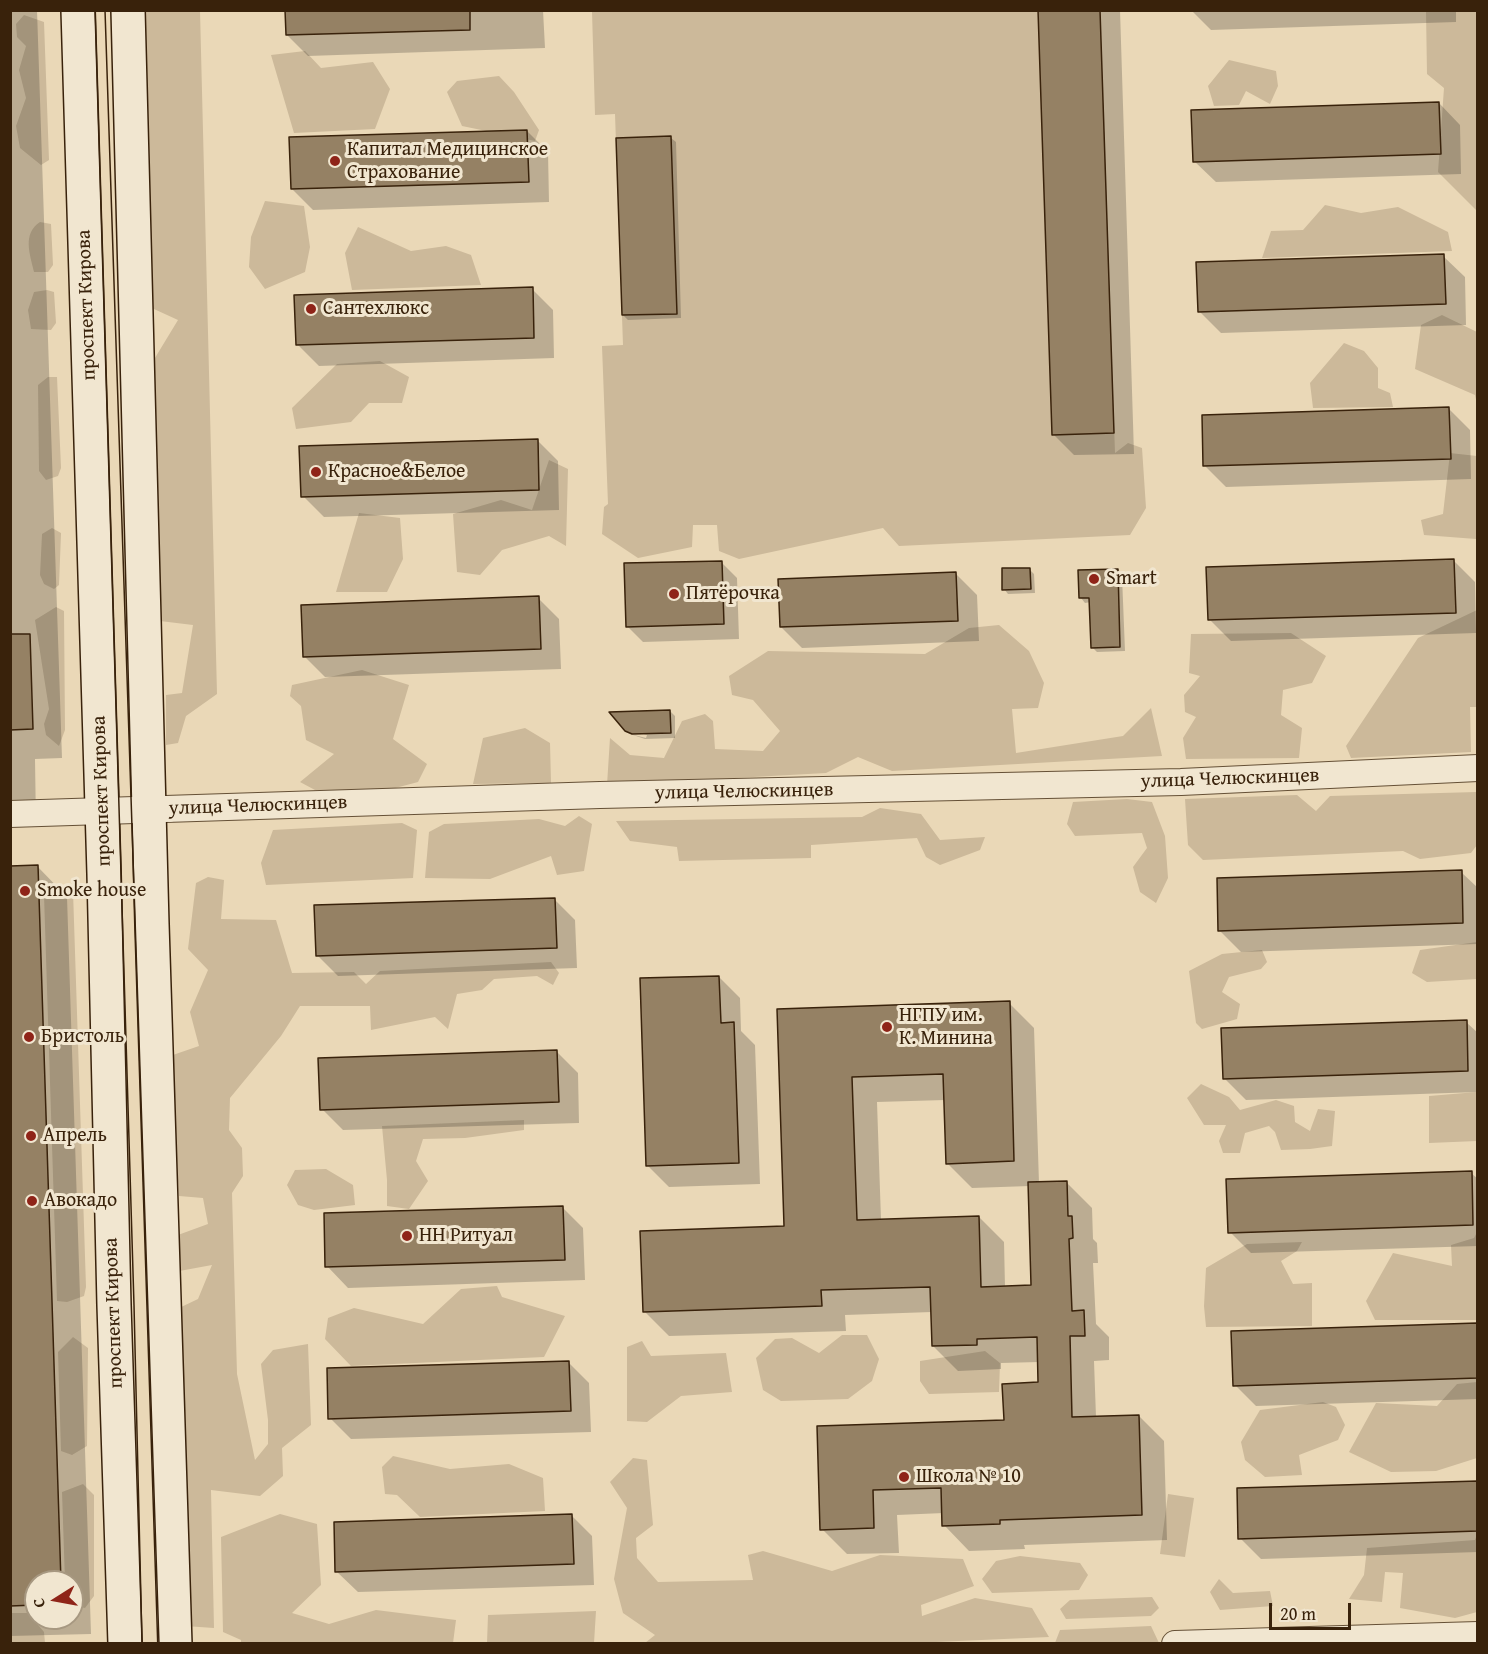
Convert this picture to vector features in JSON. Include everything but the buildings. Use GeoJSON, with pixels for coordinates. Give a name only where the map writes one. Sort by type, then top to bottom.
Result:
{"type":"FeatureCollection","features":[{"type":"Feature","properties":{"kind":"street","name":"проспект Кирова"},"geometry":{"type":"LineString","coordinates":[[78,10],[125,1644]]}},
{"type":"Feature","properties":{"kind":"street"},"geometry":{"type":"LineString","coordinates":[[128,10],[175,1644]]}},
{"type":"Feature","properties":{"kind":"street","name":"улица Челюскинцев"},"geometry":{"type":"LineString","coordinates":[[10,813],[600,795],[1181,782],[1478,768]]}},
{"type":"Feature","properties":{"kind":"street"},"geometry":{"type":"LineString","coordinates":[[1175,1644],[1478,1635]]}},
{"type":"Feature","properties":{"kind":"shaded area"},"geometry":{"type":"Polygon","coordinates":[[[142,11],[200,11],[217,694],[186,716],[178,743],[166,745],[166,695],[182,693],[193,625],[160,621],[144,376],[178,320],[143,304],[142,11]]]}},
{"type":"Feature","properties":{"kind":"shaded area"},"geometry":{"type":"Polygon","coordinates":[[[592,11],[1100,11],[1115,453],[1128,443],[1142,448],[1146,508],[1130,535],[899,546],[883,528],[739,559],[719,551],[717,525],[693,525],[692,547],[638,558],[602,534],[604,507],[608,504],[602,346],[623,345],[615,114],[595,115],[592,11]]]}},
{"type":"Feature","properties":{"kind":"shaded area"},"geometry":{"type":"Polygon","coordinates":[[[1426,11],[1477,11],[1477,211],[1438,172],[1444,88],[1427,74],[1426,11]]]}},
{"type":"Feature","properties":{"kind":"shaded area"},"geometry":{"type":"Polygon","coordinates":[[[24,15],[44,22],[49,160],[41,165],[20,148],[16,126],[26,98],[19,70],[26,46],[17,37],[16,24],[24,15]]]}},
{"type":"Feature","properties":{"kind":"shaded area"},"geometry":{"type":"Polygon","coordinates":[[[305,51],[321,68],[373,62],[390,89],[375,129],[294,133],[271,55],[305,51]]]}},
{"type":"Feature","properties":{"kind":"shaded area"},"geometry":{"type":"Polygon","coordinates":[[[1229,60],[1276,71],[1278,86],[1270,104],[1246,91],[1239,105],[1214,106],[1208,86],[1229,60]]]}},
{"type":"Feature","properties":{"kind":"shaded area"},"geometry":{"type":"Polygon","coordinates":[[[499,76],[514,92],[539,130],[535,141],[462,126],[447,92],[457,81],[499,76]]]}},
{"type":"Feature","properties":{"kind":"shaded area"},"geometry":{"type":"Polygon","coordinates":[[[265,201],[304,206],[310,247],[305,272],[265,289],[249,267],[251,237],[265,201]]]}},
{"type":"Feature","properties":{"kind":"shaded area"},"geometry":{"type":"Polygon","coordinates":[[[1325,205],[1361,213],[1398,207],[1448,232],[1452,251],[1262,258],[1271,231],[1303,230],[1325,205]]]}},
{"type":"Feature","properties":{"kind":"shaded area"},"geometry":{"type":"Polygon","coordinates":[[[40,222],[51,224],[53,265],[48,272],[34,272],[29,251],[31,232],[40,222]]]}},
{"type":"Feature","properties":{"kind":"shaded area"},"geometry":{"type":"Polygon","coordinates":[[[358,227],[411,251],[446,246],[471,255],[481,285],[352,290],[345,253],[358,227]]]}},
{"type":"Feature","properties":{"kind":"shaded area"},"geometry":{"type":"Polygon","coordinates":[[[47,290],[54,292],[56,323],[51,330],[31,329],[28,310],[34,292],[47,290]]]}},
{"type":"Feature","properties":{"kind":"shaded area"},"geometry":{"type":"Polygon","coordinates":[[[1442,315],[1477,332],[1477,404],[1475,395],[1415,369],[1421,325],[1442,315]]]}},
{"type":"Feature","properties":{"kind":"shaded area"},"geometry":{"type":"Polygon","coordinates":[[[1344,343],[1364,351],[1378,368],[1378,388],[1390,393],[1393,407],[1313,408],[1310,383],[1344,343]]]}},
{"type":"Feature","properties":{"kind":"shaded area"},"geometry":{"type":"Polygon","coordinates":[[[380,361],[409,377],[402,403],[369,403],[351,422],[296,429],[292,408],[337,364],[380,361]]]}},
{"type":"Feature","properties":{"kind":"shaded area"},"geometry":{"type":"Polygon","coordinates":[[[48,377],[57,377],[61,468],[58,476],[46,480],[39,471],[38,385],[48,377]]]}},
{"type":"Feature","properties":{"kind":"shaded area"},"geometry":{"type":"Polygon","coordinates":[[[1450,453],[1477,456],[1477,547],[1476,539],[1424,535],[1421,520],[1443,514],[1450,453]]]}},
{"type":"Feature","properties":{"kind":"shaded area"},"geometry":{"type":"Polygon","coordinates":[[[549,460],[568,469],[566,546],[549,536],[502,550],[480,575],[457,572],[453,514],[501,500],[532,510],[549,460]]]}},
{"type":"Feature","properties":{"kind":"shaded area"},"geometry":{"type":"Polygon","coordinates":[[[359,513],[400,518],[403,559],[387,592],[336,592],[359,513]]]}},
{"type":"Feature","properties":{"kind":"shaded area"},"geometry":{"type":"Polygon","coordinates":[[[52,528],[61,533],[59,585],[54,589],[44,584],[40,575],[42,534],[52,528]]]}},
{"type":"Feature","properties":{"kind":"shaded area"},"geometry":{"type":"Polygon","coordinates":[[[56,607],[64,611],[65,730],[59,746],[46,735],[44,724],[49,709],[35,620],[56,607]]]}},
{"type":"Feature","properties":{"kind":"shaded area"},"geometry":{"type":"Polygon","coordinates":[[[1477,610],[1478,707],[1470,707],[1471,752],[1351,758],[1346,746],[1418,638],[1477,610]]]}},
{"type":"Feature","properties":{"kind":"shaded area"},"geometry":{"type":"Polygon","coordinates":[[[999,625],[1029,651],[1044,683],[1038,708],[1012,709],[1016,753],[1123,736],[1151,708],[1162,756],[892,771],[858,757],[826,773],[607,785],[610,738],[630,755],[664,758],[682,721],[705,714],[713,721],[715,749],[763,751],[780,731],[753,700],[732,695],[729,676],[768,651],[925,654],[969,628],[999,625]]]}},
{"type":"Feature","properties":{"kind":"shaded area"},"geometry":{"type":"Polygon","coordinates":[[[1291,633],[1326,656],[1312,683],[1283,690],[1281,715],[1302,728],[1299,758],[1186,759],[1183,738],[1196,717],[1185,712],[1184,695],[1200,676],[1189,673],[1191,634],[1291,633]]]}},
{"type":"Feature","properties":{"kind":"shaded area"},"geometry":{"type":"Polygon","coordinates":[[[362,670],[409,685],[393,739],[427,764],[418,782],[380,792],[315,790],[300,782],[334,754],[306,740],[301,706],[290,696],[292,685],[362,670]]]}},
{"type":"Feature","properties":{"kind":"shaded area"},"geometry":{"type":"Polygon","coordinates":[[[525,728],[550,743],[551,783],[473,784],[483,738],[525,728]]]}},
{"type":"Feature","properties":{"kind":"shaded area"},"geometry":{"type":"Polygon","coordinates":[[[1477,792],[1477,845],[1471,853],[1420,859],[1403,851],[1203,860],[1188,845],[1185,799],[1297,795],[1316,811],[1330,796],[1477,792]]]}},
{"type":"Feature","properties":{"kind":"shaded area"},"geometry":{"type":"Polygon","coordinates":[[[1127,799],[1152,802],[1165,836],[1168,878],[1156,903],[1140,892],[1133,867],[1147,848],[1142,833],[1075,836],[1067,824],[1073,802],[1127,799]]]}},
{"type":"Feature","properties":{"kind":"shaded area"},"geometry":{"type":"Polygon","coordinates":[[[880,808],[921,814],[940,840],[985,837],[980,850],[940,865],[926,857],[917,838],[811,845],[811,858],[679,861],[677,847],[630,841],[616,821],[862,817],[880,808]]]}},
{"type":"Feature","properties":{"kind":"shaded area"},"geometry":{"type":"Polygon","coordinates":[[[579,816],[592,824],[584,871],[557,875],[551,856],[490,879],[425,878],[429,832],[444,824],[539,819],[565,826],[579,816]]]}},
{"type":"Feature","properties":{"kind":"shaded area"},"geometry":{"type":"Polygon","coordinates":[[[402,823],[417,830],[413,878],[266,885],[261,863],[273,830],[402,823]]]}},
{"type":"Feature","properties":{"kind":"shaded area"},"geometry":{"type":"Polygon","coordinates":[[[208,877],[224,880],[221,919],[276,920],[292,973],[354,972],[366,984],[380,971],[551,962],[559,973],[553,985],[537,976],[494,979],[482,990],[457,994],[448,1029],[435,1017],[371,1030],[370,1006],[300,1006],[281,1036],[230,1098],[229,1130],[242,1148],[243,1176],[232,1193],[237,1374],[255,1460],[268,1444],[268,1420],[261,1364],[273,1350],[308,1344],[311,1425],[282,1448],[283,1476],[260,1496],[211,1490],[214,1628],[185,1626],[177,1309],[198,1299],[212,1265],[174,1272],[167,1239],[208,1224],[203,1198],[179,1196],[170,1056],[199,1046],[190,1012],[208,970],[188,949],[196,883],[208,877]]]}},
{"type":"Feature","properties":{"kind":"shaded area"},"geometry":{"type":"Polygon","coordinates":[[[56,885],[73,891],[86,1287],[84,1296],[67,1302],[57,1301],[44,895],[56,885]]]}},
{"type":"Feature","properties":{"kind":"shaded area"},"geometry":{"type":"Polygon","coordinates":[[[1477,942],[1477,979],[1427,982],[1412,973],[1420,950],[1477,942]]]}},
{"type":"Feature","properties":{"kind":"shaded area"},"geometry":{"type":"Polygon","coordinates":[[[1262,950],[1267,962],[1261,969],[1229,977],[1222,992],[1240,1004],[1237,1019],[1202,1029],[1196,1023],[1189,971],[1222,954],[1262,950]]]}},
{"type":"Feature","properties":{"kind":"shaded area"},"geometry":{"type":"Polygon","coordinates":[[[1201,1084],[1229,1097],[1240,1110],[1276,1100],[1294,1106],[1295,1122],[1310,1131],[1318,1109],[1335,1111],[1332,1146],[1281,1150],[1275,1132],[1269,1126],[1245,1133],[1240,1153],[1223,1153],[1219,1141],[1226,1125],[1204,1125],[1187,1098],[1201,1084]]]}},
{"type":"Feature","properties":{"kind":"shaded area"},"geometry":{"type":"Polygon","coordinates":[[[1477,1092],[1477,1141],[1429,1143],[1429,1096],[1477,1092]]]}},
{"type":"Feature","properties":{"kind":"shaded area"},"geometry":{"type":"Polygon","coordinates":[[[524,1120],[524,1130],[465,1138],[423,1139],[416,1161],[428,1181],[409,1209],[387,1206],[382,1126],[524,1120]]]}},
{"type":"Feature","properties":{"kind":"shaded area"},"geometry":{"type":"Polygon","coordinates":[[[326,1169],[353,1185],[355,1205],[314,1210],[298,1205],[287,1185],[295,1170],[326,1169]]]}},
{"type":"Feature","properties":{"kind":"shaded area"},"geometry":{"type":"Polygon","coordinates":[[[1477,1232],[1477,1320],[1375,1320],[1366,1301],[1393,1253],[1452,1266],[1451,1245],[1474,1238],[1477,1232]]]}},
{"type":"Feature","properties":{"kind":"shaded area"},"geometry":{"type":"Polygon","coordinates":[[[1302,1242],[1297,1251],[1281,1261],[1293,1284],[1312,1283],[1312,1326],[1206,1327],[1204,1306],[1206,1268],[1247,1244],[1302,1242]]]}},
{"type":"Feature","properties":{"kind":"shaded area"},"geometry":{"type":"Polygon","coordinates":[[[497,1286],[502,1297],[565,1316],[544,1357],[351,1366],[325,1339],[328,1318],[354,1308],[423,1324],[461,1289],[497,1286]]]}},
{"type":"Feature","properties":{"kind":"shaded area"},"geometry":{"type":"Polygon","coordinates":[[[842,1335],[867,1335],[879,1359],[872,1381],[848,1399],[781,1401],[763,1390],[756,1358],[775,1339],[792,1338],[819,1353],[842,1335]]]}},
{"type":"Feature","properties":{"kind":"shaded area"},"geometry":{"type":"Polygon","coordinates":[[[73,1337],[88,1348],[87,1446],[72,1455],[61,1451],[58,1352],[73,1337]]]}},
{"type":"Feature","properties":{"kind":"shaded area"},"geometry":{"type":"Polygon","coordinates":[[[642,1341],[651,1356],[726,1353],[732,1392],[681,1396],[647,1422],[627,1421],[627,1347],[642,1341]]]}},
{"type":"Feature","properties":{"kind":"shaded area"},"geometry":{"type":"Polygon","coordinates":[[[985,1351],[1000,1363],[999,1392],[929,1394],[920,1381],[920,1361],[985,1351]]]}},
{"type":"Feature","properties":{"kind":"shaded area"},"geometry":{"type":"Polygon","coordinates":[[[1477,1382],[1477,1458],[1436,1471],[1391,1472],[1349,1452],[1376,1403],[1437,1406],[1457,1384],[1477,1382]]]}},
{"type":"Feature","properties":{"kind":"shaded area"},"geometry":{"type":"Polygon","coordinates":[[[1323,1402],[1336,1407],[1345,1425],[1338,1440],[1299,1455],[1302,1475],[1265,1477],[1245,1460],[1241,1442],[1260,1410],[1323,1402]]]}},
{"type":"Feature","properties":{"kind":"shaded area"},"geometry":{"type":"Polygon","coordinates":[[[393,1456],[450,1469],[509,1464],[543,1478],[545,1511],[420,1517],[397,1495],[385,1494],[382,1467],[393,1456]]]}},
{"type":"Feature","properties":{"kind":"shaded area"},"geometry":{"type":"Polygon","coordinates":[[[633,1458],[647,1460],[653,1525],[636,1538],[637,1558],[658,1582],[753,1580],[748,1555],[763,1551],[832,1571],[880,1555],[963,1559],[974,1586],[921,1605],[922,1616],[975,1598],[1032,1608],[1049,1637],[891,1644],[645,1643],[655,1635],[623,1613],[614,1579],[627,1508],[610,1482],[633,1458]]]}},
{"type":"Feature","properties":{"kind":"shaded area"},"geometry":{"type":"Polygon","coordinates":[[[83,1484],[94,1495],[94,1596],[85,1608],[84,1570],[65,1570],[62,1492],[83,1484]]]}},
{"type":"Feature","properties":{"kind":"shaded area"},"geometry":{"type":"Polygon","coordinates":[[[1168,1494],[1194,1498],[1185,1557],[1160,1554],[1168,1494]]]}},
{"type":"Feature","properties":{"kind":"shaded area"},"geometry":{"type":"Polygon","coordinates":[[[280,1514],[317,1524],[321,1585],[292,1613],[329,1624],[376,1610],[456,1620],[453,1643],[241,1643],[241,1640],[223,1632],[221,1537],[280,1514]]]}},
{"type":"Feature","properties":{"kind":"shaded area"},"geometry":{"type":"Polygon","coordinates":[[[1477,1534],[1477,1612],[1455,1618],[1400,1608],[1403,1573],[1385,1572],[1382,1602],[1349,1599],[1364,1575],[1367,1548],[1475,1540],[1477,1534]]]}},
{"type":"Feature","properties":{"kind":"shaded area"},"geometry":{"type":"Polygon","coordinates":[[[1020,1556],[1080,1563],[1088,1575],[1079,1590],[992,1593],[982,1579],[996,1561],[1020,1556]]]}},
{"type":"Feature","properties":{"kind":"shaded area"},"geometry":{"type":"Polygon","coordinates":[[[1219,1579],[1233,1593],[1270,1591],[1273,1606],[1220,1610],[1210,1592],[1219,1579]]]}},
{"type":"Feature","properties":{"kind":"shaded area"},"geometry":{"type":"Polygon","coordinates":[[[1152,1597],[1159,1608],[1151,1616],[1066,1619],[1060,1609],[1070,1600],[1152,1597]]]}},
{"type":"Feature","properties":{"kind":"shaded area"},"geometry":{"type":"Polygon","coordinates":[[[596,1611],[594,1643],[487,1643],[488,1615],[596,1611]]]}},
{"type":"Feature","properties":{"kind":"shaded area"},"geometry":{"type":"Polygon","coordinates":[[[11,1613],[24,1613],[24,1630],[42,1630],[44,1632],[45,1643],[11,1643],[11,1613]]]}},
{"type":"Feature","properties":{"kind":"shaded area"},"geometry":{"type":"Polygon","coordinates":[[[1151,1626],[1159,1643],[1055,1643],[1060,1630],[1151,1626]]]}},
{"type":"Feature","properties":{"kind":"tram line"},"geometry":{"type":"LineString","coordinates":[[95,10],[142,1644]]}},
{"type":"Feature","properties":{"kind":"tram line"},"geometry":{"type":"LineString","coordinates":[[105,10],[159,1644]]}},
{"type":"Feature","properties":{"kind":"place","name":"Капитал Медицинское Страхование"},"geometry":{"type":"Point","coordinates":[335,161]}},
{"type":"Feature","properties":{"kind":"place","name":"Сантехлюкс"},"geometry":{"type":"Point","coordinates":[311,309]}},
{"type":"Feature","properties":{"kind":"place","name":"Красное&Белое"},"geometry":{"type":"Point","coordinates":[316,472]}},
{"type":"Feature","properties":{"kind":"place","name":"Smart"},"geometry":{"type":"Point","coordinates":[1094,579]}},
{"type":"Feature","properties":{"kind":"place","name":"Пятёрочка"},"geometry":{"type":"Point","coordinates":[674,594]}},
{"type":"Feature","properties":{"kind":"place","name":"Smoke house"},"geometry":{"type":"Point","coordinates":[25,891]}},
{"type":"Feature","properties":{"kind":"place","name":"НГПУ им. К. Минина"},"geometry":{"type":"Point","coordinates":[887,1027]}},
{"type":"Feature","properties":{"kind":"place","name":"Бристоль"},"geometry":{"type":"Point","coordinates":[29,1037]}},
{"type":"Feature","properties":{"kind":"place","name":"Апрель"},"geometry":{"type":"Point","coordinates":[31,1136]}},
{"type":"Feature","properties":{"kind":"place","name":"Авокадо"},"geometry":{"type":"Point","coordinates":[32,1201]}},
{"type":"Feature","properties":{"kind":"place","name":"НН Ритуал"},"geometry":{"type":"Point","coordinates":[407,1236]}},
{"type":"Feature","properties":{"kind":"place","name":"Школа № 10"},"geometry":{"type":"Point","coordinates":[904,1477]}}]}
